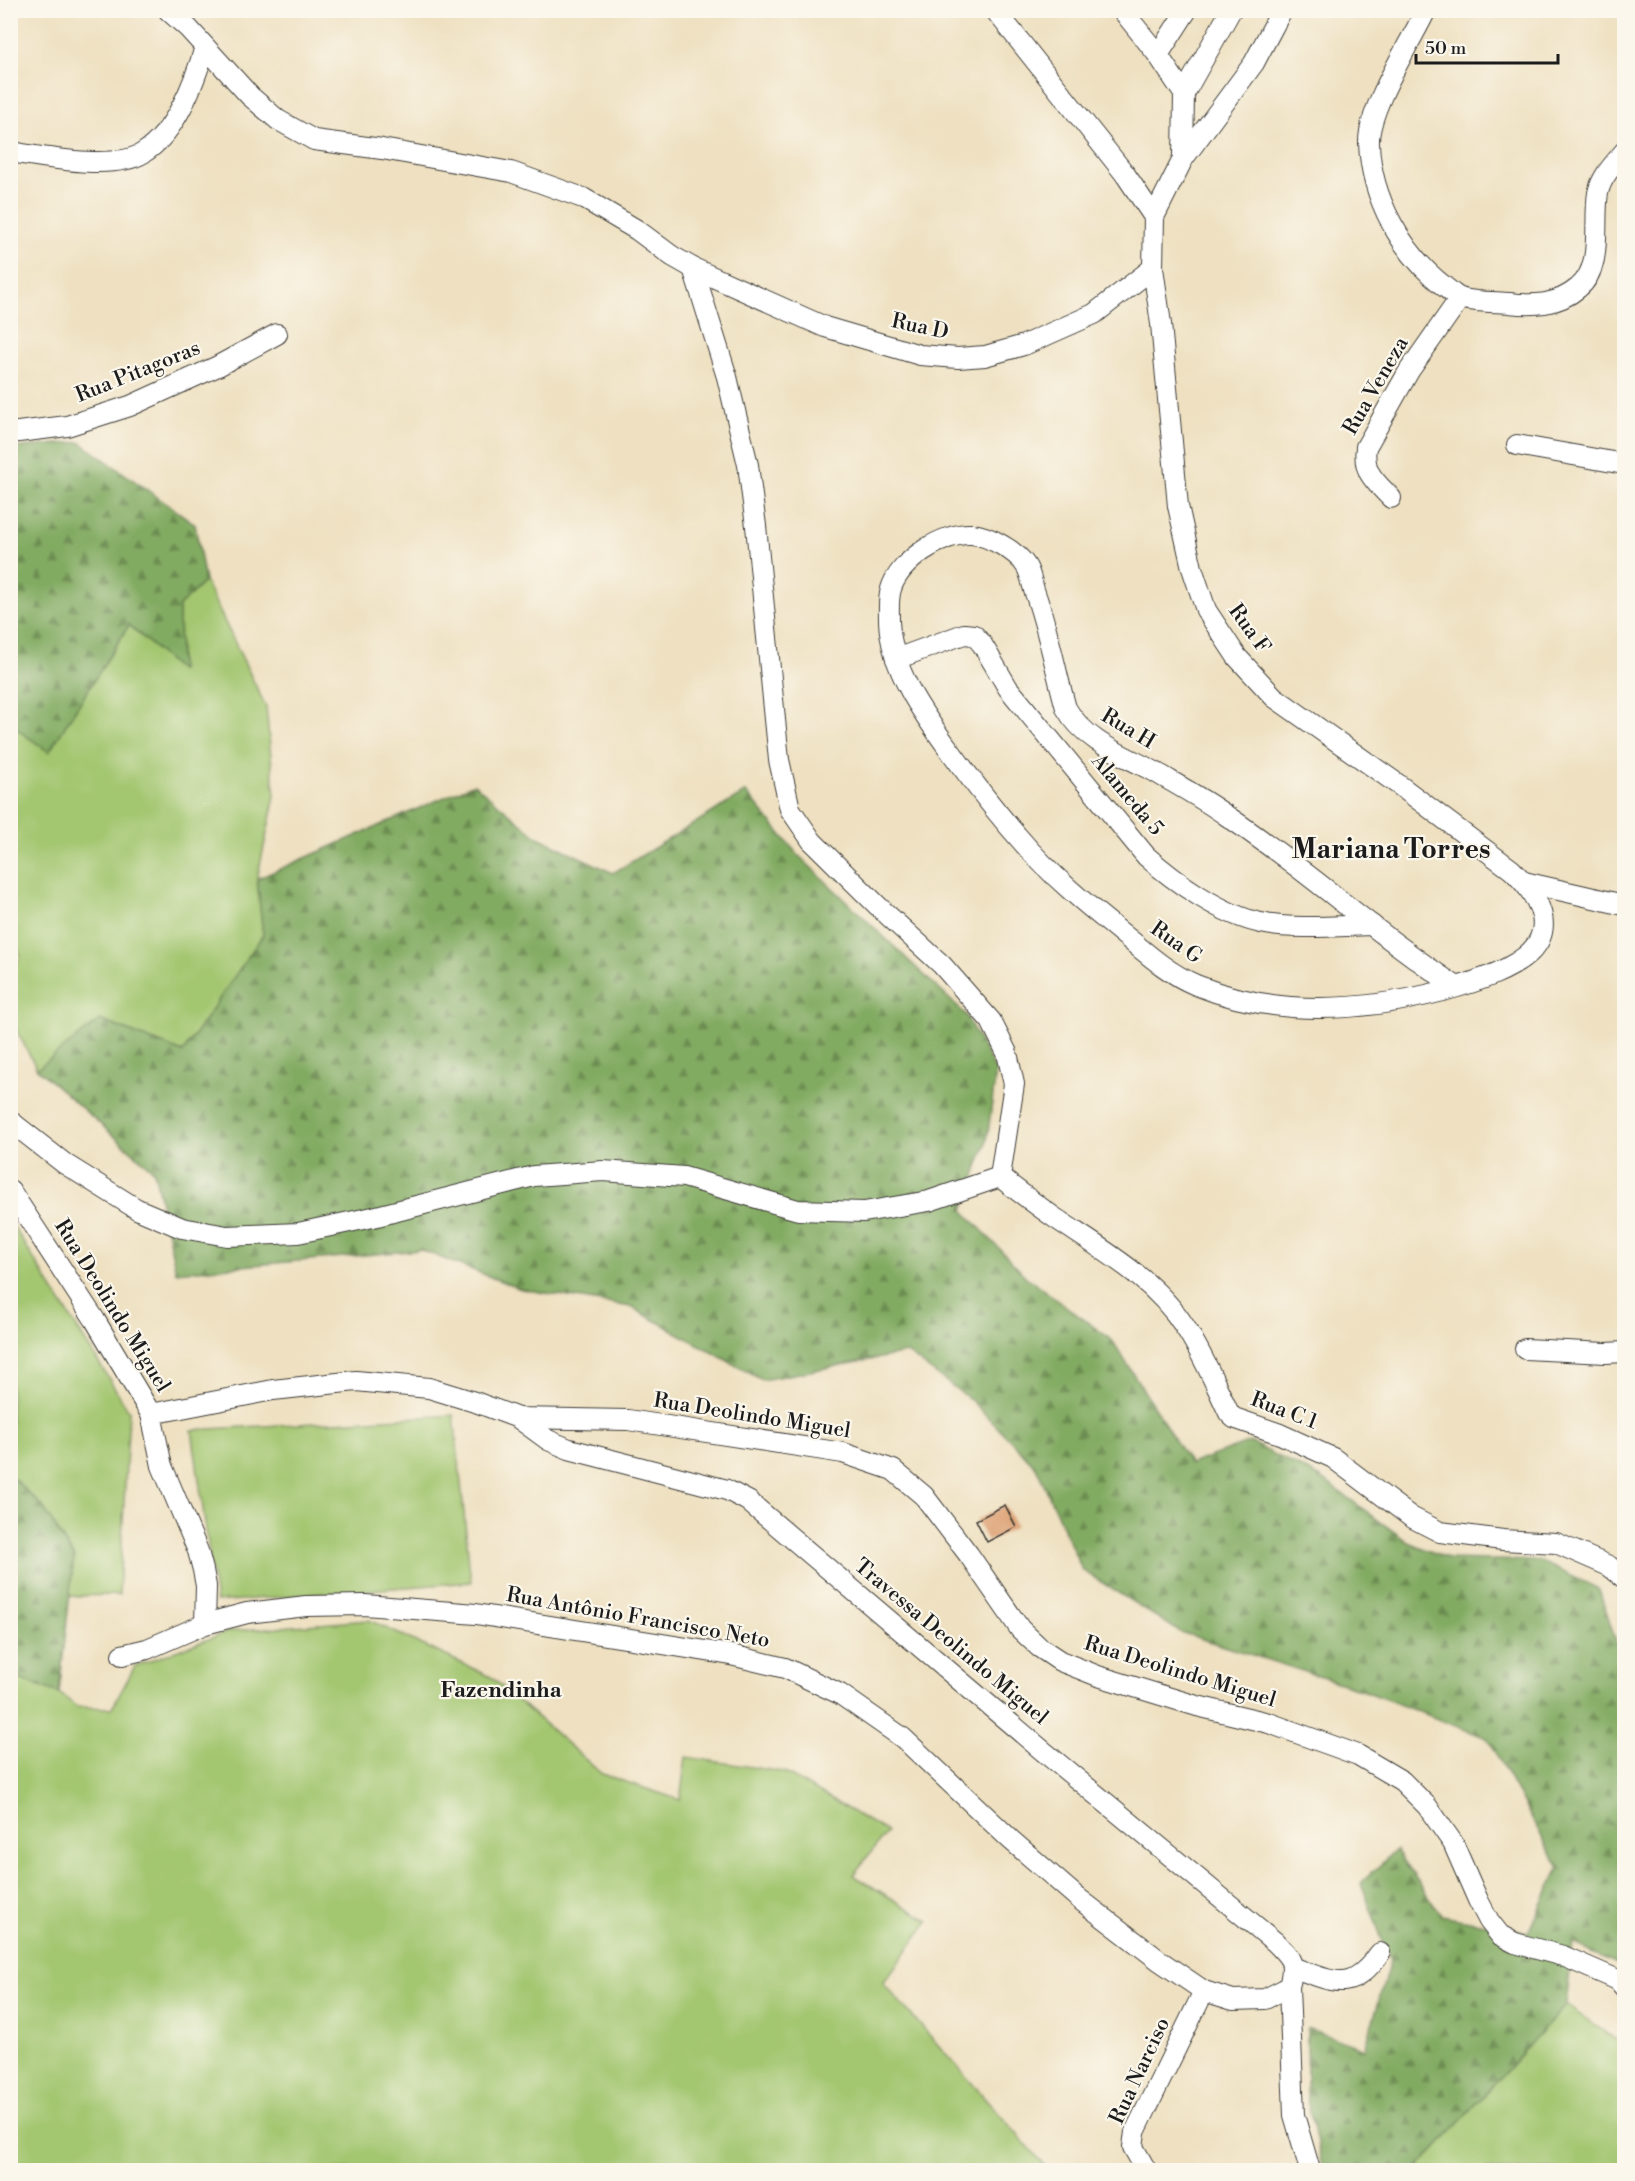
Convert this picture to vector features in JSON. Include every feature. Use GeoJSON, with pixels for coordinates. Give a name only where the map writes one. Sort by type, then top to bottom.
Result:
{"type":"FeatureCollection","features":[{"type":"Feature","properties":{"kind":"street","name":"Rua D"},"geometry":{"type":"LineString","coordinates":[[168,10],[250,96],[279,120],[314,140],[382,149],[511,172],[584,198],[693,268],[825,327],[920,355],[958,358],[985,356],[1024,345],[1094,314],[1153,268]]}},
{"type":"Feature","properties":{"kind":"street"},"geometry":{"type":"LineString","coordinates":[[995,10],[1125,174],[1154,217],[1184,159],[1254,63],[1282,10]]}},
{"type":"Feature","properties":{"kind":"street"},"geometry":{"type":"LineString","coordinates":[[1122,10],[1158,55],[1184,94]]}},
{"type":"Feature","properties":{"kind":"street"},"geometry":{"type":"LineString","coordinates":[[1158,55],[1187,10]]}},
{"type":"Feature","properties":{"kind":"street"},"geometry":{"type":"LineString","coordinates":[[1184,159],[1184,94],[1231,10]]}},
{"type":"Feature","properties":{"kind":"street"},"geometry":{"type":"LineString","coordinates":[[1426,10],[1387,85],[1375,114],[1369,141],[1372,173],[1379,197],[1399,238],[1428,274],[1460,298],[1528,305],[1548,303],[1568,296],[1580,287],[1592,268],[1598,193],[1608,172],[1624,152]]}},
{"type":"Feature","properties":{"kind":"street"},"geometry":{"type":"LineString","coordinates":[[10,152],[97,162],[121,160],[142,153],[166,132],[198,72],[205,47]]}},
{"type":"Feature","properties":{"kind":"street","name":"Rua F"},"geometry":{"type":"LineString","coordinates":[[1154,217],[1153,268],[1161,324],[1178,506],[1192,568],[1206,610],[1237,657],[1274,697],[1399,784],[1512,870],[1537,900],[1542,916],[1540,935]]}},
{"type":"Feature","properties":{"kind":"street"},"geometry":{"type":"LineString","coordinates":[[10,1121],[65,1164],[137,1209],[182,1228],[227,1236],[298,1233],[534,1176],[557,1174],[603,1171],[684,1177],[798,1210],[864,1212],[929,1201],[1000,1177],[1014,1084],[1007,1053],[991,1021],[942,965],[812,841],[790,809],[779,760],[748,465],[727,376],[693,268]]}},
{"type":"Feature","properties":{"kind":"street","name":"Rua Veneza"},"geometry":{"type":"LineString","coordinates":[[1391,498],[1366,467],[1364,458],[1366,447],[1409,370],[1460,298]]}},
{"type":"Feature","properties":{"kind":"street","name":"Rua Pitagoras"},"geometry":{"type":"LineString","coordinates":[[10,433],[67,426],[130,405],[218,366],[277,334]]}},
{"type":"Feature","properties":{"kind":"street"},"geometry":{"type":"LineString","coordinates":[[1516,445],[1624,464]]}},
{"type":"Feature","properties":{"kind":"street","name":"Rua H"},"geometry":{"type":"LineString","coordinates":[[896,659],[891,641],[889,618],[891,588],[905,565],[921,551],[946,539],[971,534],[1003,544],[1026,565],[1040,606],[1066,708],[1083,730],[1097,741],[1159,774],[1227,815],[1419,962],[1457,987]]}},
{"type":"Feature","properties":{"kind":"street","name":"Alameda 5"},"geometry":{"type":"LineString","coordinates":[[896,659],[964,634],[974,635],[982,644],[1008,688],[1139,848],[1172,879],[1247,919],[1263,924],[1372,925]]}},
{"type":"Feature","properties":{"kind":"street","name":"Rua G"},"geometry":{"type":"LineString","coordinates":[[896,659],[927,720],[1020,840],[1084,903],[1162,966],[1193,984],[1216,992],[1273,1005],[1334,1009],[1395,1001],[1457,987],[1502,972],[1524,959],[1535,949],[1540,935]]}},
{"type":"Feature","properties":{"kind":"street"},"geometry":{"type":"LineString","coordinates":[[1524,882],[1624,905]]}},
{"type":"Feature","properties":{"kind":"street","name":"Rua C 1"},"geometry":{"type":"LineString","coordinates":[[1000,1177],[1053,1217],[1105,1250],[1165,1301],[1185,1326],[1229,1413],[1234,1418],[1280,1434],[1333,1458],[1411,1517],[1440,1532],[1503,1540],[1556,1543],[1609,1566],[1624,1578]]}},
{"type":"Feature","properties":{"kind":"street","name":"Rua Deolindo Miguel"},"geometry":{"type":"LineString","coordinates":[[10,1190],[95,1320],[151,1414],[273,1390],[356,1381],[429,1388],[518,1418],[628,1420],[843,1454],[893,1470],[924,1496],[969,1555],[1020,1629],[1039,1647],[1060,1661],[1098,1676],[1197,1706],[1269,1723],[1358,1755],[1402,1781],[1427,1806],[1453,1843],[1483,1910],[1500,1935],[1515,1943],[1563,1956],[1618,1980],[1624,1987]]}},
{"type":"Feature","properties":{"kind":"street"},"geometry":{"type":"LineString","coordinates":[[1525,1348],[1624,1352]]}},
{"type":"Feature","properties":{"kind":"street"},"geometry":{"type":"LineString","coordinates":[[151,1414],[162,1466],[198,1551],[203,1570],[206,1587],[205,1624]]}},
{"type":"Feature","properties":{"kind":"street","name":"Travessa Deolindo Miguel"},"geometry":{"type":"LineString","coordinates":[[518,1418],[548,1440],[569,1449],[727,1490],[748,1501],[1034,1744],[1275,1942],[1290,1957],[1291,1978]]}},
{"type":"Feature","properties":{"kind":"street","name":"Rua Antônio Francisco Neto"},"geometry":{"type":"LineString","coordinates":[[122,1655],[147,1649],[205,1624],[247,1613],[306,1606],[366,1605],[476,1614],[731,1655],[784,1668],[840,1694],[903,1738],[1011,1840],[1078,1898],[1160,1961],[1204,1991],[1233,2000],[1265,1999],[1291,1978]]}},
{"type":"Feature","properties":{"kind":"street"},"geometry":{"type":"LineString","coordinates":[[1310,2170],[1293,2115],[1291,1978],[1347,1982],[1366,1971],[1380,1953]]}},
{"type":"Feature","properties":{"kind":"street","name":"Rua Narciso"},"geometry":{"type":"LineString","coordinates":[[1146,2170],[1133,2147],[1135,2132],[1204,1991]]}},
{"type":"Feature","properties":{"kind":"green space"},"geometry":{"type":"Polygon","coordinates":[[[80,442],[195,524],[205,581],[179,606],[180,671],[129,625],[49,752],[11,725],[11,448],[80,442]]]}},
{"type":"Feature","properties":{"kind":"green space"},"geometry":{"type":"Polygon","coordinates":[[[205,581],[266,707],[275,796],[257,879],[263,935],[183,1052],[100,1020],[37,1069],[11,1020],[10,974],[21,956],[10,935],[11,725],[49,751],[129,625],[180,670],[179,606],[205,581]]]}},
{"type":"Feature","properties":{"kind":"green space"},"geometry":{"type":"Polygon","coordinates":[[[474,784],[538,837],[613,873],[746,792],[798,855],[965,1014],[996,1071],[987,1141],[963,1210],[1026,1277],[1112,1340],[1190,1464],[1250,1442],[1321,1478],[1408,1542],[1449,1559],[1540,1561],[1599,1589],[1624,1667],[1624,1967],[1573,1944],[1566,2005],[1416,2170],[1323,2170],[1307,2100],[1307,2028],[1365,2049],[1390,1961],[1361,1883],[1396,1850],[1442,1916],[1529,1932],[1559,1868],[1487,1738],[1362,1690],[1180,1632],[1082,1570],[1036,1467],[971,1400],[907,1353],[762,1380],[631,1307],[521,1289],[421,1250],[176,1272],[154,1171],[37,1069],[100,1020],[183,1052],[263,935],[257,879],[474,784]]]}},
{"type":"Feature","properties":{"kind":"green space"},"geometry":{"type":"Polygon","coordinates":[[[10,1221],[129,1411],[119,1595],[69,1596],[74,1557],[43,1507],[11,1476],[10,1221]]]}},
{"type":"Feature","properties":{"kind":"green space"},"geometry":{"type":"Polygon","coordinates":[[[454,1415],[471,1582],[216,1602],[192,1430],[454,1415]]]}},
{"type":"Feature","properties":{"kind":"green space"},"geometry":{"type":"Polygon","coordinates":[[[11,1476],[43,1507],[74,1557],[59,1693],[11,1676],[11,1476]]]}},
{"type":"Feature","properties":{"kind":"green space"},"geometry":{"type":"Polygon","coordinates":[[[369,1620],[491,1677],[602,1774],[680,1800],[686,1757],[784,1772],[887,1832],[853,1875],[929,1921],[883,1983],[1049,2170],[11,2170],[11,1676],[59,1693],[77,1707],[112,1708],[135,1666],[230,1631],[369,1620]]]}},
{"type":"Feature","properties":{"kind":"green space"},"geometry":{"type":"Polygon","coordinates":[[[1566,2005],[1622,2044],[1624,2170],[1416,2170],[1566,2005]]]}},
{"type":"Feature","properties":{"kind":"building"},"geometry":{"type":"Polygon","coordinates":[[[1005,1505],[1016,1527],[987,1542],[976,1520],[1005,1505]]]}},
{"type":"Feature","properties":{"kind":"district","name":"Mariana Torres"},"geometry":{"type":"Point","coordinates":[1391,850]}},
{"type":"Feature","properties":{"kind":"district","name":"Fazendinha"},"geometry":{"type":"Point","coordinates":[501,1690]}}]}
